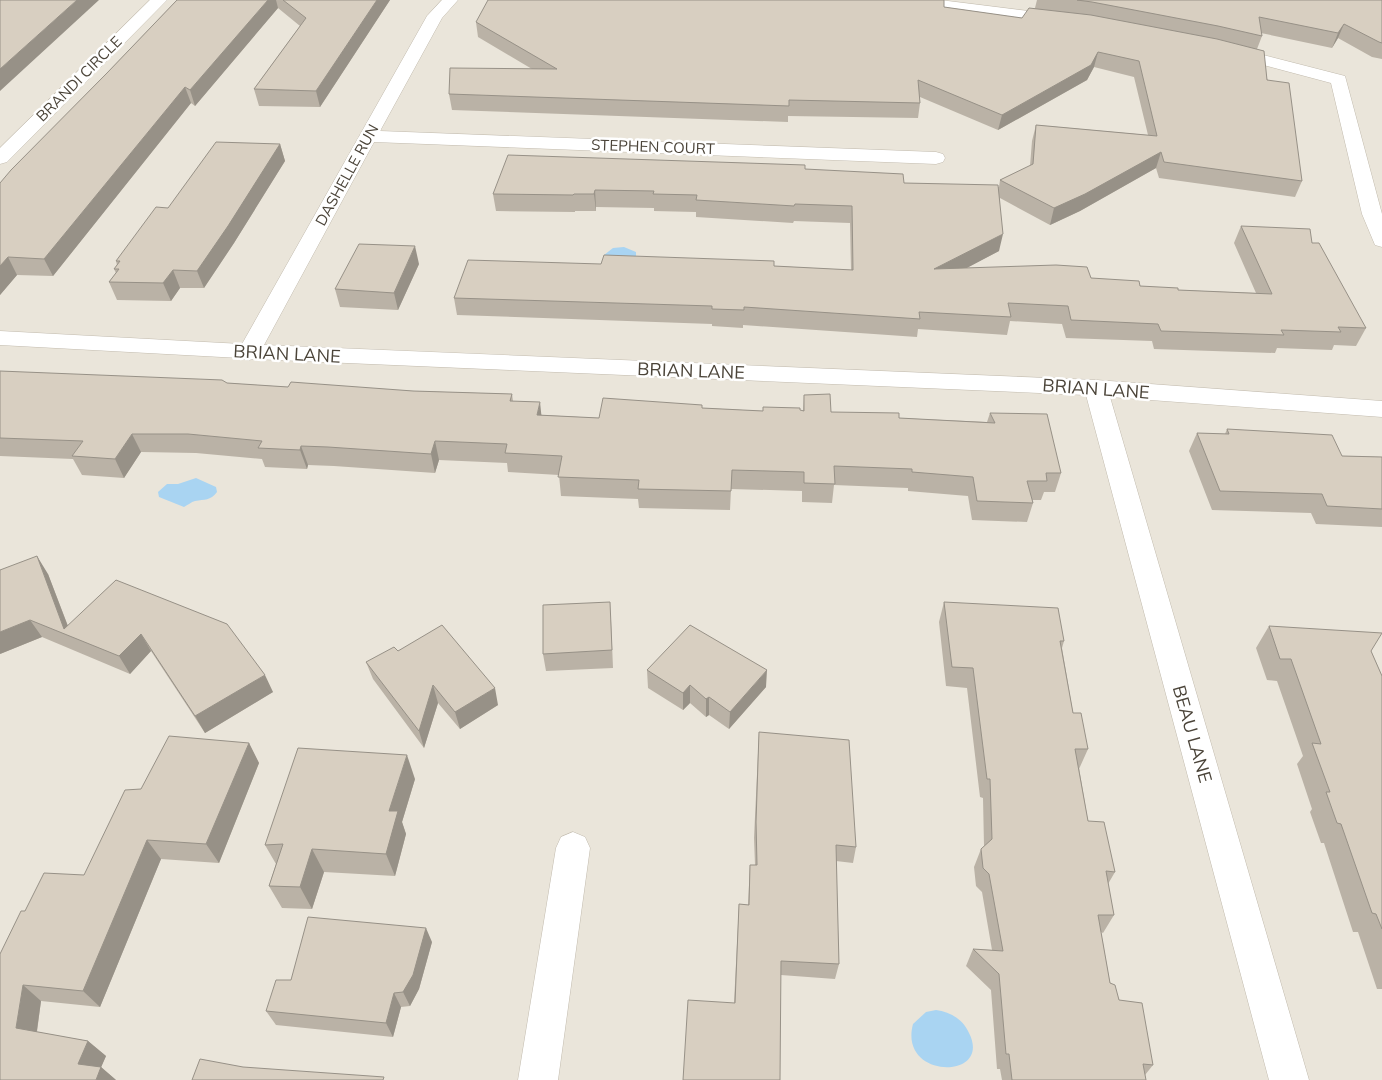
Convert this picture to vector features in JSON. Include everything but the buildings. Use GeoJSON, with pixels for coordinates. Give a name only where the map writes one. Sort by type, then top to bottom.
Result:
{"type":"FeatureCollection","features":[{"type":"Feature","properties":{"kind":"street","name":"BRANDI CIRCLE"},"geometry":{"type":"LineString","coordinates":[[0,158],[159,0]]}},
{"type":"Feature","properties":{"kind":"street","name":"DASHELLE RUN"},"geometry":{"type":"LineString","coordinates":[[248,353],[435,16],[450,0]]}},
{"type":"Feature","properties":{"kind":"street"},"geometry":{"type":"LineString","coordinates":[[879,0],[987,5],[1079,22]]}},
{"type":"Feature","properties":{"kind":"street"},"geometry":{"type":"LineString","coordinates":[[1213,47],[1339,80],[1372,214],[1382,241]]}},
{"type":"Feature","properties":{"kind":"street","name":"STEPHEN COURT"},"geometry":{"type":"LineString","coordinates":[[369,136],[936,158]]}},
{"type":"Feature","properties":{"kind":"street","name":"BRIAN LANE"},"geometry":{"type":"LineString","coordinates":[[0,338],[248,353],[1096,388],[1316,407],[1382,409]]}},
{"type":"Feature","properties":{"kind":"street","name":"BEAU LANE"},"geometry":{"type":"LineString","coordinates":[[1096,388],[1142,560],[1290,1080]]}},
{"type":"Feature","properties":{"kind":"street"},"geometry":{"type":"LineString","coordinates":[[538,1080],[573,848]]}},
{"type":"Feature","properties":{"kind":"shaded area"},"geometry":{"type":"Polygon","coordinates":[[[0,0],[1382,0],[1382,1080],[0,1080],[0,0]]]}},
{"type":"Feature","properties":{"kind":"water"},"geometry":{"type":"Polygon","coordinates":[[[624,247],[636,252],[636,259],[604,255],[613,248],[624,247]]]}},
{"type":"Feature","properties":{"kind":"water"},"geometry":{"type":"Polygon","coordinates":[[[196,478],[216,487],[217,492],[210,498],[194,501],[184,507],[159,497],[158,492],[167,484],[178,484],[196,478]]]}},
{"type":"Feature","properties":{"kind":"water"},"geometry":{"type":"Polygon","coordinates":[[[936,1010],[956,1017],[969,1033],[973,1048],[968,1059],[958,1066],[944,1067],[930,1064],[919,1056],[912,1042],[913,1024],[926,1012],[936,1010]]]}}]}
